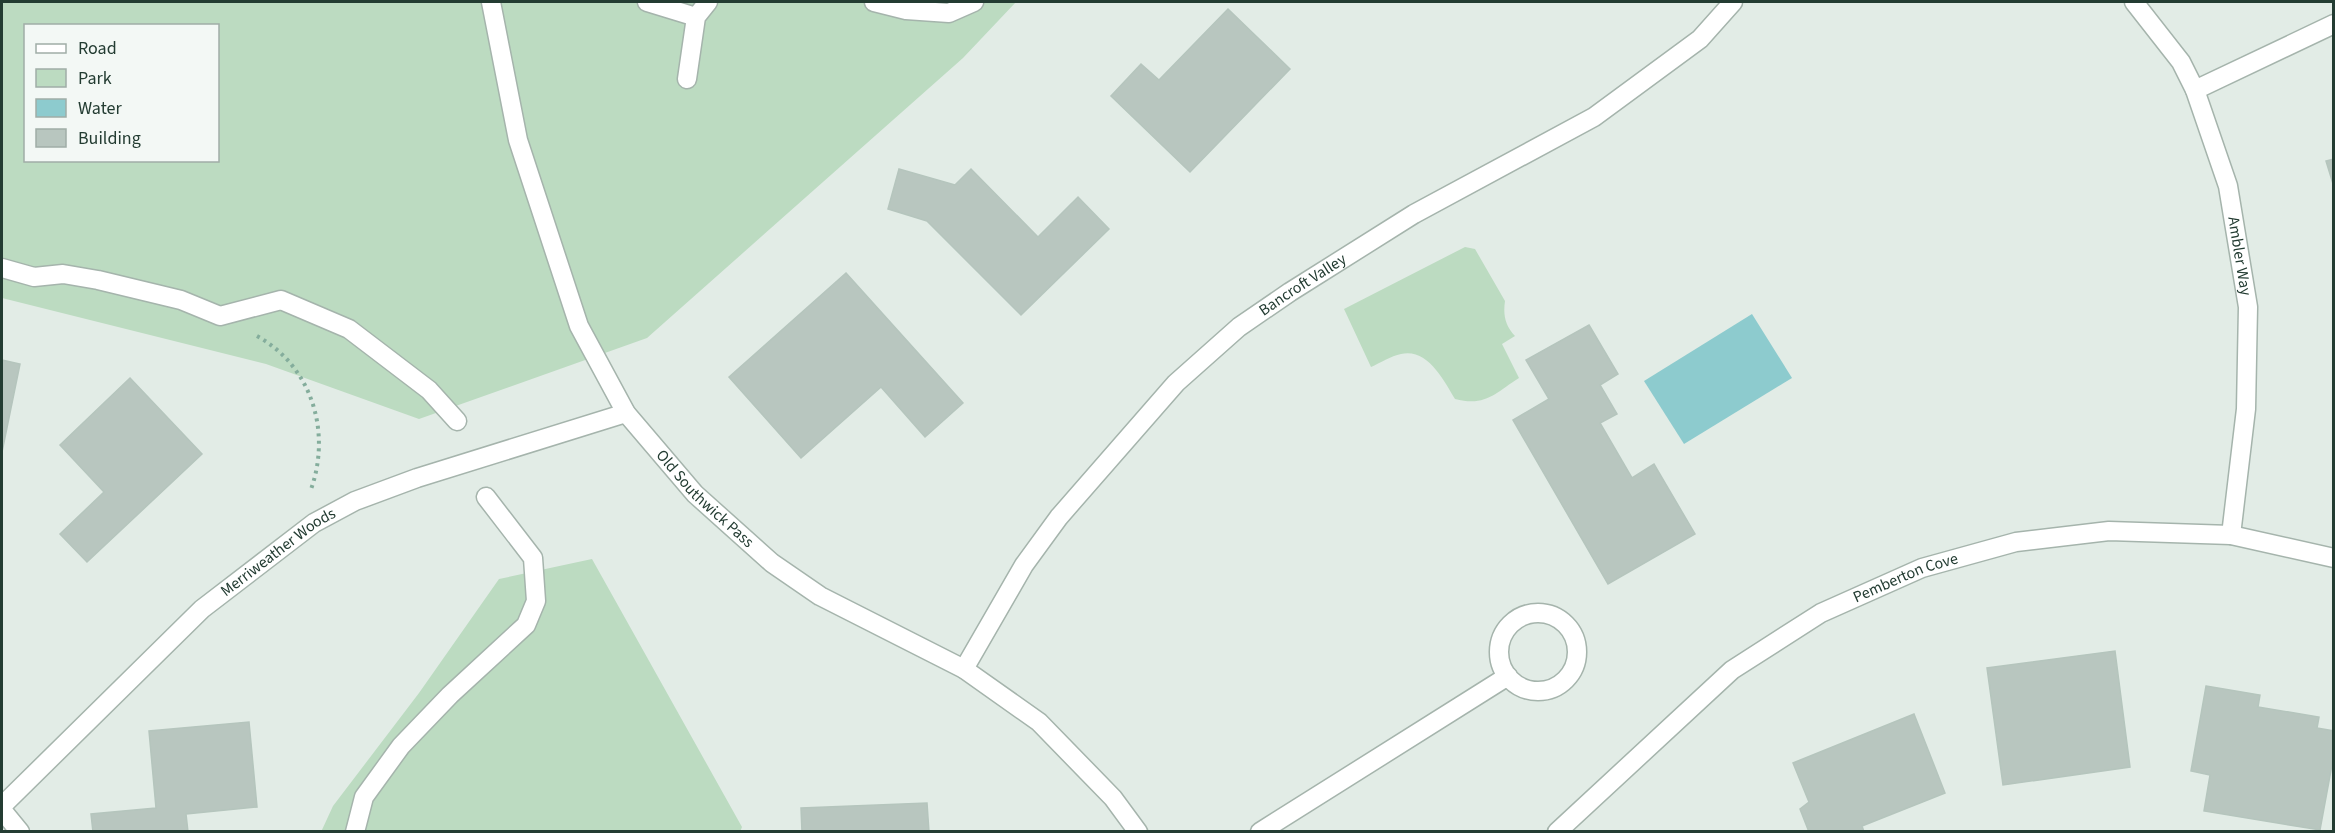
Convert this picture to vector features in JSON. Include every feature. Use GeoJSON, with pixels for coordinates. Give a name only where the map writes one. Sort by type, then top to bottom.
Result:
{"type":"FeatureCollection","features":[{"type":"Feature","properties":{"kind":"street","name":"Old Southwick Pass"},"geometry":{"type":"LineString","coordinates":[[491,2],[518,140],[579,326],[626,413],[694,494],[772,563],[820,596],[964,669],[1039,722],[1113,798],[1138,831]]}},
{"type":"Feature","properties":{"kind":"street"},"geometry":{"type":"LineString","coordinates":[[648,2],[696,17]]}},
{"type":"Feature","properties":{"kind":"street"},"geometry":{"type":"LineString","coordinates":[[687,79],[696,17],[708,2]]}},
{"type":"Feature","properties":{"kind":"street"},"geometry":{"type":"LineString","coordinates":[[874,2],[906,10],[949,13],[974,2]]}},
{"type":"Feature","properties":{"kind":"street","name":"Bancroft Valley"},"geometry":{"type":"LineString","coordinates":[[964,669],[1024,566],[1059,517],[1176,383],[1239,327],[1414,214],[1594,117],[1700,39],[1733,2]]}},
{"type":"Feature","properties":{"kind":"street","name":"Ambler Way"},"geometry":{"type":"LineString","coordinates":[[2134,2],[2181,62],[2195,90],[2228,186],[2248,308],[2246,409],[2231,535]]}},
{"type":"Feature","properties":{"kind":"street"},"geometry":{"type":"LineString","coordinates":[[2195,90],[2334,24]]}},
{"type":"Feature","properties":{"kind":"street"},"geometry":{"type":"LineString","coordinates":[[2,268],[34,277],[63,274],[98,280],[181,300],[220,316],[281,300],[349,329],[429,390],[457,421]]}},
{"type":"Feature","properties":{"kind":"street","name":"Merriweather Woods"},"geometry":{"type":"LineString","coordinates":[[2,808],[202,609],[314,523],[355,501],[417,478],[626,413]]}},
{"type":"Feature","properties":{"kind":"street"},"geometry":{"type":"LineString","coordinates":[[355,831],[364,797],[401,746],[450,695],[526,626],[533,609],[536,601],[534,558],[486,497]]}},
{"type":"Feature","properties":{"kind":"street","name":"Pemberton Cove"},"geometry":{"type":"LineString","coordinates":[[1557,831],[1732,670],[1821,613],[1922,568],[2016,542],[2109,531],[2231,535],[2334,558]]}},
{"type":"Feature","properties":{"kind":"street"},"geometry":{"type":"LineString","coordinates":[[1531,613],[1544,613],[1557,618],[1567,626],[1574,637],[1577,650],[1576,662],[1571,673],[1563,682],[1540,691],[1528,690],[1508,676],[1501,665],[1500,645],[1508,627],[1518,618],[1531,613]]}},
{"type":"Feature","properties":{"kind":"street"},"geometry":{"type":"LineString","coordinates":[[1260,831],[1508,676]]}},
{"type":"Feature","properties":{"kind":"street"},"geometry":{"type":"LineString","coordinates":[[2,808],[20,831]]}},
{"type":"Feature","properties":{"kind":"path"},"geometry":{"type":"LineString","coordinates":[[220,316],[275,346],[292,362],[309,393],[318,425],[320,447],[317,473],[310,492]]}},
{"type":"Feature","properties":{"kind":"green space"},"geometry":{"type":"Polygon","coordinates":[[[2,2],[1016,2],[963,58],[647,338],[419,419],[266,364],[2,298],[2,2]]]}},
{"type":"Feature","properties":{"kind":"green space"},"geometry":{"type":"Polygon","coordinates":[[[1465,247],[1475,249],[1505,301],[1506,320],[1515,336],[1502,344],[1519,378],[1490,397],[1475,401],[1455,399],[1434,368],[1427,361],[1411,353],[1389,358],[1371,367],[1344,309],[1465,247]]]}},
{"type":"Feature","properties":{"kind":"green space"},"geometry":{"type":"Polygon","coordinates":[[[592,559],[742,827],[740,832],[321,832],[333,806],[419,693],[499,579],[592,559]]]}},
{"type":"Feature","properties":{"kind":"water"},"geometry":{"type":"Polygon","coordinates":[[[1752,314],[1792,378],[1684,444],[1644,381],[1752,314]]]}},
{"type":"Feature","properties":{"kind":"building"},"geometry":{"type":"Polygon","coordinates":[[[1228,9],[1290,69],[1190,172],[1111,96],[1141,64],[1159,80],[1228,9]]]}},
{"type":"Feature","properties":{"kind":"building"},"geometry":{"type":"Polygon","coordinates":[[[2334,159],[2334,187],[2326,161],[2334,159]]]}},
{"type":"Feature","properties":{"kind":"building"},"geometry":{"type":"Polygon","coordinates":[[[899,169],[955,185],[971,169],[1038,237],[1078,197],[1109,229],[1021,315],[927,221],[888,209],[899,169]]]}},
{"type":"Feature","properties":{"kind":"building"},"geometry":{"type":"Polygon","coordinates":[[[846,273],[963,403],[925,437],[881,387],[801,458],[729,377],[846,273]]]}},
{"type":"Feature","properties":{"kind":"building"},"geometry":{"type":"Polygon","coordinates":[[[1589,325],[1618,374],[1600,385],[1617,414],[1600,423],[1632,478],[1654,464],[1695,534],[1608,584],[1513,420],[1549,399],[1526,360],[1589,325]]]}},
{"type":"Feature","properties":{"kind":"building"},"geometry":{"type":"Polygon","coordinates":[[[2,360],[20,364],[2,452],[2,360]]]}},
{"type":"Feature","properties":{"kind":"building"},"geometry":{"type":"Polygon","coordinates":[[[130,378],[202,454],[87,562],[60,534],[104,492],[60,445],[130,378]]]}},
{"type":"Feature","properties":{"kind":"building"},"geometry":{"type":"Polygon","coordinates":[[[2115,651],[2130,767],[2003,785],[1987,668],[2115,651]]]}},
{"type":"Feature","properties":{"kind":"building"},"geometry":{"type":"Polygon","coordinates":[[[2206,686],[2260,695],[2258,707],[2319,717],[2317,728],[2334,731],[2334,754],[2320,830],[2204,811],[2210,775],[2191,771],[2206,686]]]}},
{"type":"Feature","properties":{"kind":"building"},"geometry":{"type":"Polygon","coordinates":[[[1914,714],[1945,793],[1862,826],[1864,832],[1809,832],[1800,809],[1809,802],[1793,763],[1914,714]]]}},
{"type":"Feature","properties":{"kind":"building"},"geometry":{"type":"Polygon","coordinates":[[[249,722],[257,807],[186,814],[188,832],[93,832],[91,814],[156,808],[149,731],[249,722]]]}},
{"type":"Feature","properties":{"kind":"building"},"geometry":{"type":"Polygon","coordinates":[[[927,803],[929,832],[802,832],[801,808],[927,803]]]}}]}
